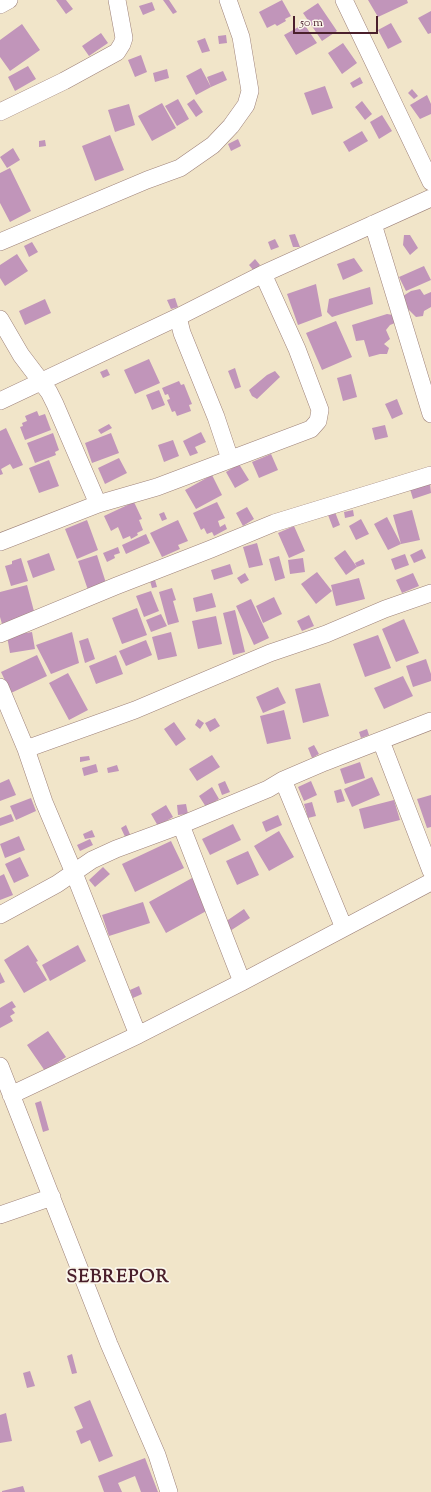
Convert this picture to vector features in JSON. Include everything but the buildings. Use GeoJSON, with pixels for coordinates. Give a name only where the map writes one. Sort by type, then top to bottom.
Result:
{"type":"FeatureCollection","features":[{"type":"Feature","properties":{"kind":"street"},"geometry":{"type":"LineString","coordinates":[[0,5],[9,0]]}},
{"type":"Feature","properties":{"kind":"street"},"geometry":{"type":"LineString","coordinates":[[0,112],[64,81],[117,52],[124,38],[117,0]]}},
{"type":"Feature","properties":{"kind":"street"},"geometry":{"type":"LineString","coordinates":[[0,242],[147,180],[180,168],[213,145],[231,126],[246,105],[250,91],[241,37],[228,0]]}},
{"type":"Feature","properties":{"kind":"street"},"geometry":{"type":"LineString","coordinates":[[344,0],[431,182]]}},
{"type":"Feature","properties":{"kind":"street"},"geometry":{"type":"LineString","coordinates":[[0,401],[178,317],[263,274],[431,198]]}},
{"type":"Feature","properties":{"kind":"street"},"geometry":{"type":"LineString","coordinates":[[373,224],[431,414]]}},
{"type":"Feature","properties":{"kind":"street"},"geometry":{"type":"LineString","coordinates":[[0,542],[98,504],[157,487],[312,429],[318,421],[320,410],[297,349],[263,274]]}},
{"type":"Feature","properties":{"kind":"street"},"geometry":{"type":"LineString","coordinates":[[178,317],[182,333],[216,417],[230,459]]}},
{"type":"Feature","properties":{"kind":"street"},"geometry":{"type":"LineString","coordinates":[[0,320],[21,355],[55,404],[98,504]]}},
{"type":"Feature","properties":{"kind":"street"},"geometry":{"type":"LineString","coordinates":[[0,634],[274,523],[431,474]]}},
{"type":"Feature","properties":{"kind":"street"},"geometry":{"type":"LineString","coordinates":[[26,749],[135,710],[270,653],[326,634],[385,609],[430,597]]}},
{"type":"Feature","properties":{"kind":"street"},"geometry":{"type":"LineString","coordinates":[[0,687],[26,749],[44,802],[74,873],[138,1035]]}},
{"type":"Feature","properties":{"kind":"street"},"geometry":{"type":"LineString","coordinates":[[0,916],[57,884],[92,860],[182,825],[268,789],[283,780],[431,721]]}},
{"type":"Feature","properties":{"kind":"street"},"geometry":{"type":"LineString","coordinates":[[382,741],[431,871]]}},
{"type":"Feature","properties":{"kind":"street"},"geometry":{"type":"LineString","coordinates":[[283,780],[344,928]]}},
{"type":"Feature","properties":{"kind":"street"},"geometry":{"type":"LineString","coordinates":[[182,825],[242,982]]}},
{"type":"Feature","properties":{"kind":"street"},"geometry":{"type":"LineString","coordinates":[[11,1095],[138,1035],[431,882]]}},
{"type":"Feature","properties":{"kind":"street"},"geometry":{"type":"LineString","coordinates":[[1,1070],[109,1344],[157,1455],[169,1492]]}},
{"type":"Feature","properties":{"kind":"street"},"geometry":{"type":"LineString","coordinates":[[0,1215],[52,1197]]}},
{"type":"Feature","properties":{"kind":"district","name":"SEBREPOR"},"geometry":{"type":"Point","coordinates":[118,1279]}}]}
